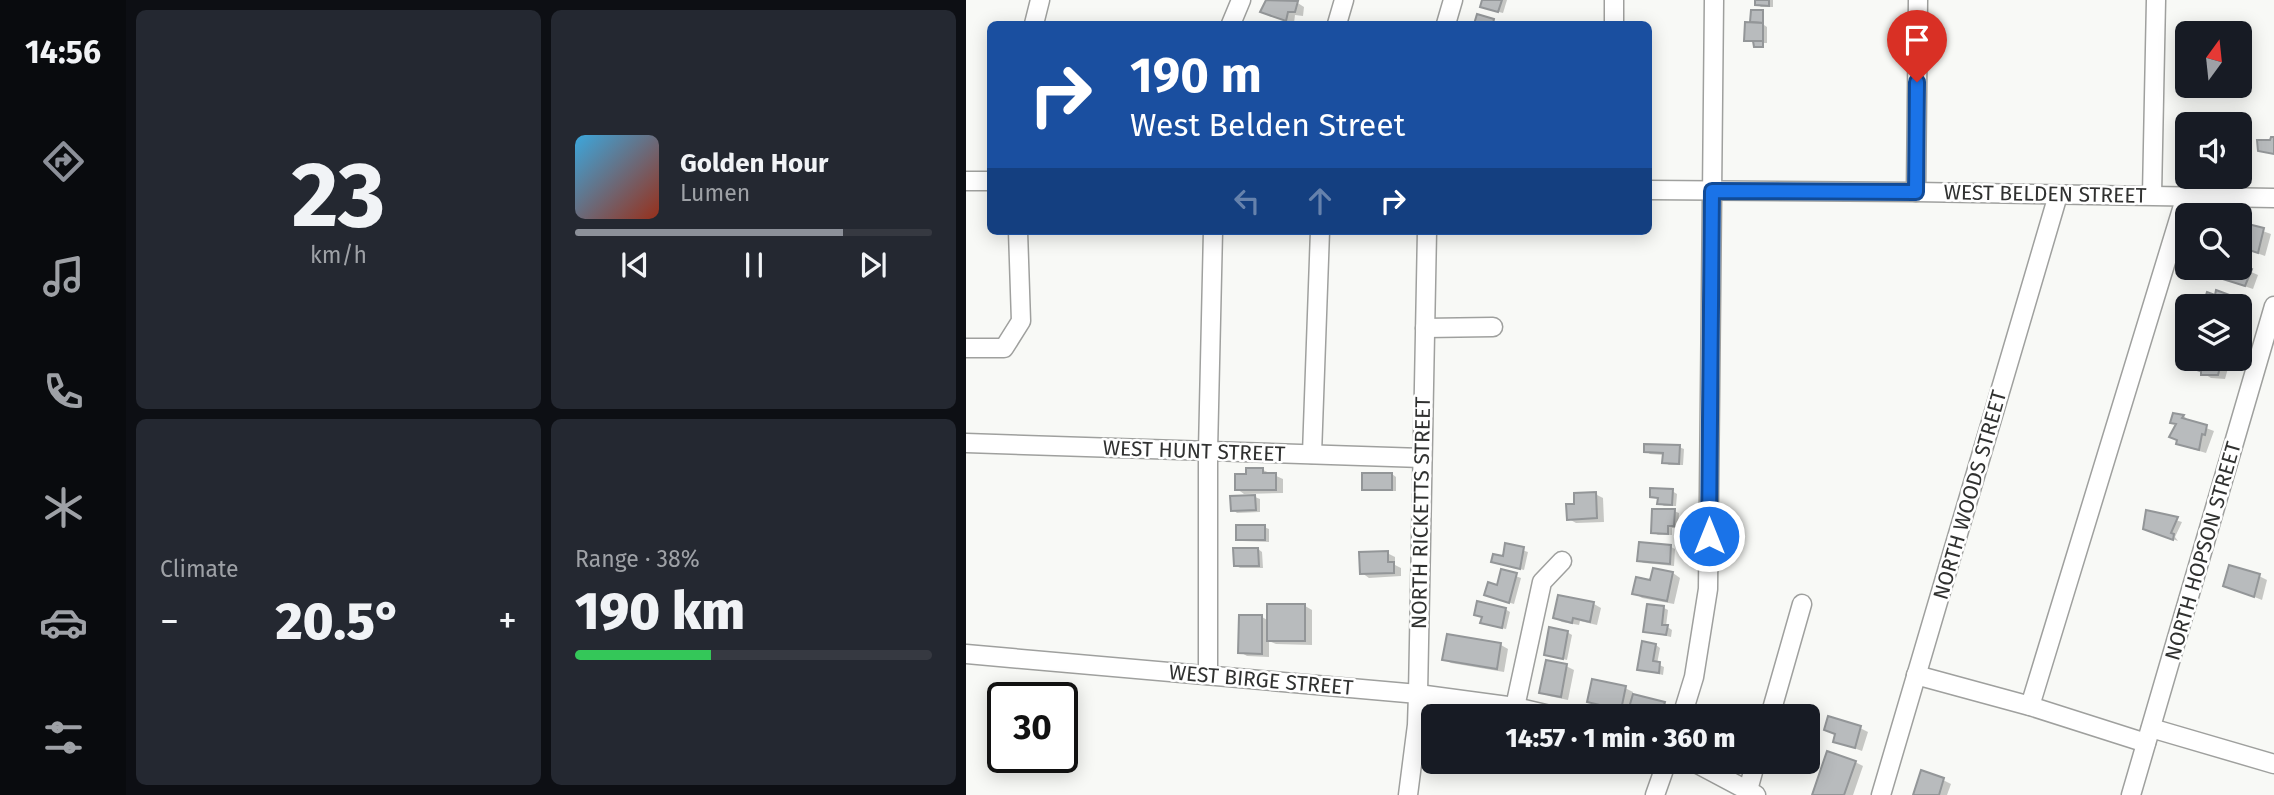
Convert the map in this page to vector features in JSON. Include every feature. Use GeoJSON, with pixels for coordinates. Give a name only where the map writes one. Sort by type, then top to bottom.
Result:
{"type":"FeatureCollection","features":[{"type":"Feature","properties":{"kind":"street"},"geometry":{"type":"LineString","coordinates":[[1035,21],[1040,0]]}},
{"type":"Feature","properties":{"kind":"street"},"geometry":{"type":"LineString","coordinates":[[1232,21],[1241,0]]}},
{"type":"Feature","properties":{"kind":"street"},"geometry":{"type":"LineString","coordinates":[[1338,21],[1344,0]]}},
{"type":"Feature","properties":{"kind":"street"},"geometry":{"type":"LineString","coordinates":[[1447,21],[1453,0]]}},
{"type":"Feature","properties":{"kind":"street"},"geometry":{"type":"LineString","coordinates":[[1614,0],[1614,21]]}},
{"type":"Feature","properties":{"kind":"street"},"geometry":{"type":"LineString","coordinates":[[1686,704],[1694,677],[1708,589],[1714,0]]}},
{"type":"Feature","properties":{"kind":"street"},"geometry":{"type":"LineString","coordinates":[[1916,192],[1918,0]]}},
{"type":"Feature","properties":{"kind":"street"},"geometry":{"type":"LineString","coordinates":[[2152,195],[2156,0]]}},
{"type":"Feature","properties":{"kind":"street"},"geometry":{"type":"LineString","coordinates":[[966,181],[987,181]]}},
{"type":"Feature","properties":{"kind":"street","name":"WEST BELDEN STREET"},"geometry":{"type":"LineString","coordinates":[[1652,190],[2274,198]]}},
{"type":"Feature","properties":{"kind":"street","name":"NORTH WOODS STREET"},"geometry":{"type":"LineString","coordinates":[[1881,795],[2058,195]]}},
{"type":"Feature","properties":{"kind":"street"},"geometry":{"type":"LineString","coordinates":[[2030,706],[2186,196]]}},
{"type":"Feature","properties":{"kind":"street"},"geometry":{"type":"LineString","coordinates":[[966,348],[1004,348],[1021,321],[1018,235]]}},
{"type":"Feature","properties":{"kind":"street"},"geometry":{"type":"LineString","coordinates":[[1208,676],[1208,451],[1213,235]]}},
{"type":"Feature","properties":{"kind":"street"},"geometry":{"type":"LineString","coordinates":[[1312,454],[1320,235]]}},
{"type":"Feature","properties":{"kind":"street","name":"NORTH RICKETTS STREET"},"geometry":{"type":"LineString","coordinates":[[1408,795],[1419,694],[1427,235]]}},
{"type":"Feature","properties":{"kind":"street","name":"NORTH HOPSON STREET"},"geometry":{"type":"LineString","coordinates":[[2131,795],[2274,306]]}},
{"type":"Feature","properties":{"kind":"street"},"geometry":{"type":"LineString","coordinates":[[1425,328],[1493,327]]}},
{"type":"Feature","properties":{"kind":"street","name":"WEST HUNT STREET"},"geometry":{"type":"LineString","coordinates":[[966,443],[1422,458]]}},
{"type":"Feature","properties":{"kind":"street"},"geometry":{"type":"LineString","coordinates":[[1516,704],[1542,582],[1562,561]]}},
{"type":"Feature","properties":{"kind":"street"},"geometry":{"type":"LineString","coordinates":[[1773,704],[1802,604]]}},
{"type":"Feature","properties":{"kind":"street","name":"WEST BIRGE STREET"},"geometry":{"type":"LineString","coordinates":[[966,654],[1419,694],[1493,704]]}},
{"type":"Feature","properties":{"kind":"street"},"geometry":{"type":"LineString","coordinates":[[1916,675],[2149,736],[2274,765]]}},
{"type":"Feature","properties":{"kind":"street"},"geometry":{"type":"LineString","coordinates":[[1655,795],[1662,774]]}},
{"type":"Feature","properties":{"kind":"street"},"geometry":{"type":"LineString","coordinates":[[1716,774],[1752,793],[1754,774]]}},
{"type":"Feature","properties":{"kind":"building"},"geometry":{"type":"Polygon","coordinates":[[[1266,0],[1298,1],[1295,12],[1288,12],[1286,21],[1260,12],[1266,0]]]}},
{"type":"Feature","properties":{"kind":"building"},"geometry":{"type":"Polygon","coordinates":[[[1482,0],[1502,0],[1498,12],[1480,7],[1482,0]]]}},
{"type":"Feature","properties":{"kind":"building"},"geometry":{"type":"Polygon","coordinates":[[[1755,0],[1769,0],[1769,6],[1755,5],[1755,0]]]}},
{"type":"Feature","properties":{"kind":"building"},"geometry":{"type":"Polygon","coordinates":[[[1751,10],[1763,10],[1763,23],[1750,22],[1751,10]]]}},
{"type":"Feature","properties":{"kind":"building"},"geometry":{"type":"Polygon","coordinates":[[[1477,14],[1494,19],[1494,21],[1475,21],[1477,14]]]}},
{"type":"Feature","properties":{"kind":"building"},"geometry":{"type":"Polygon","coordinates":[[[1745,22],[1763,23],[1763,41],[1744,41],[1745,22]]]}},
{"type":"Feature","properties":{"kind":"building"},"geometry":{"type":"Polygon","coordinates":[[[1753,41],[1763,41],[1763,47],[1754,47],[1753,41]]]}},
{"type":"Feature","properties":{"kind":"building"},"geometry":{"type":"Polygon","coordinates":[[[2274,137],[2274,154],[2258,151],[2257,140],[2270,140],[2274,137]]]}},
{"type":"Feature","properties":{"kind":"building"},"geometry":{"type":"Polygon","coordinates":[[[2252,225],[2264,228],[2258,253],[2252,251],[2252,225]]]}},
{"type":"Feature","properties":{"kind":"building"},"geometry":{"type":"Polygon","coordinates":[[[2226,280],[2247,280],[2245,286],[2226,280]]]}},
{"type":"Feature","properties":{"kind":"building"},"geometry":{"type":"Polygon","coordinates":[[[2201,371],[2219,371],[2218,375],[2201,375],[2201,371]]]}},
{"type":"Feature","properties":{"kind":"building"},"geometry":{"type":"Polygon","coordinates":[[[2173,413],[2207,425],[2199,450],[2176,444],[2177,440],[2169,437],[2176,424],[2170,423],[2173,413]]]}},
{"type":"Feature","properties":{"kind":"building"},"geometry":{"type":"Polygon","coordinates":[[[1644,444],[1680,445],[1679,464],[1662,463],[1663,453],[1644,452],[1644,444]]]}},
{"type":"Feature","properties":{"kind":"building"},"geometry":{"type":"Polygon","coordinates":[[[1246,468],[1263,468],[1263,473],[1276,473],[1276,490],[1235,490],[1235,474],[1246,474],[1246,468]]]}},
{"type":"Feature","properties":{"kind":"building"},"geometry":{"type":"Polygon","coordinates":[[[1362,473],[1392,473],[1392,490],[1362,490],[1362,473]]]}},
{"type":"Feature","properties":{"kind":"building"},"geometry":{"type":"Polygon","coordinates":[[[1650,488],[1673,489],[1672,505],[1657,504],[1658,498],[1650,497],[1650,488]]]}},
{"type":"Feature","properties":{"kind":"building"},"geometry":{"type":"Polygon","coordinates":[[[1596,492],[1597,518],[1567,520],[1566,504],[1574,504],[1574,493],[1596,492]]]}},
{"type":"Feature","properties":{"kind":"building"},"geometry":{"type":"Polygon","coordinates":[[[1255,495],[1256,510],[1231,511],[1230,496],[1255,495]]]}},
{"type":"Feature","properties":{"kind":"building"},"geometry":{"type":"Polygon","coordinates":[[[1652,509],[1675,509],[1674,526],[1668,526],[1668,534],[1651,533],[1652,509]]]}},
{"type":"Feature","properties":{"kind":"building"},"geometry":{"type":"Polygon","coordinates":[[[2146,510],[2178,517],[2171,533],[2174,534],[2173,540],[2143,529],[2146,510]]]}},
{"type":"Feature","properties":{"kind":"building"},"geometry":{"type":"Polygon","coordinates":[[[1236,525],[1265,525],[1265,540],[1236,540],[1236,525]]]}},
{"type":"Feature","properties":{"kind":"building"},"geometry":{"type":"Polygon","coordinates":[[[1639,542],[1671,545],[1670,564],[1637,561],[1639,542]]]}},
{"type":"Feature","properties":{"kind":"building"},"geometry":{"type":"Polygon","coordinates":[[[1505,543],[1524,547],[1520,569],[1491,562],[1493,554],[1503,556],[1505,543]]]}},
{"type":"Feature","properties":{"kind":"building"},"geometry":{"type":"Polygon","coordinates":[[[1233,548],[1258,548],[1259,566],[1234,566],[1233,548]]]}},
{"type":"Feature","properties":{"kind":"building"},"geometry":{"type":"Polygon","coordinates":[[[1388,551],[1388,562],[1394,562],[1394,573],[1360,574],[1359,552],[1388,551]]]}},
{"type":"Feature","properties":{"kind":"building"},"geometry":{"type":"Polygon","coordinates":[[[2229,565],[2260,574],[2254,597],[2223,586],[2229,565]]]}},
{"type":"Feature","properties":{"kind":"building"},"geometry":{"type":"Polygon","coordinates":[[[1653,568],[1673,572],[1667,601],[1632,594],[1636,577],[1650,580],[1653,568]]]}},
{"type":"Feature","properties":{"kind":"building"},"geometry":{"type":"Polygon","coordinates":[[[1501,569],[1517,573],[1509,603],[1484,595],[1488,582],[1497,585],[1501,569]]]}},
{"type":"Feature","properties":{"kind":"building"},"geometry":{"type":"Polygon","coordinates":[[[1558,595],[1594,602],[1590,622],[1573,618],[1572,623],[1553,618],[1558,595]]]}},
{"type":"Feature","properties":{"kind":"building"},"geometry":{"type":"Polygon","coordinates":[[[1477,601],[1506,608],[1502,628],[1480,623],[1482,617],[1474,615],[1477,601]]]}},
{"type":"Feature","properties":{"kind":"building"},"geometry":{"type":"Polygon","coordinates":[[[1267,604],[1305,604],[1305,641],[1267,641],[1267,604]]]}},
{"type":"Feature","properties":{"kind":"building"},"geometry":{"type":"Polygon","coordinates":[[[1647,604],[1664,606],[1662,625],[1668,625],[1666,635],[1643,632],[1647,604]]]}},
{"type":"Feature","properties":{"kind":"building"},"geometry":{"type":"Polygon","coordinates":[[[1239,615],[1262,615],[1262,654],[1238,653],[1239,615]]]}},
{"type":"Feature","properties":{"kind":"building"},"geometry":{"type":"Polygon","coordinates":[[[1549,627],[1568,631],[1563,659],[1544,655],[1549,627]]]}},
{"type":"Feature","properties":{"kind":"building"},"geometry":{"type":"Polygon","coordinates":[[[1447,634],[1501,643],[1497,669],[1442,660],[1447,634]]]}},
{"type":"Feature","properties":{"kind":"building"},"geometry":{"type":"Polygon","coordinates":[[[1642,641],[1656,644],[1653,661],[1660,662],[1659,673],[1637,670],[1642,641]]]}},
{"type":"Feature","properties":{"kind":"building"},"geometry":{"type":"Polygon","coordinates":[[[1546,660],[1567,664],[1561,697],[1539,693],[1546,660]]]}},
{"type":"Feature","properties":{"kind":"building"},"geometry":{"type":"Polygon","coordinates":[[[1592,679],[1626,686],[1622,704],[1587,702],[1592,679]]]}},
{"type":"Feature","properties":{"kind":"building"},"geometry":{"type":"Polygon","coordinates":[[[1633,694],[1665,702],[1664,704],[1630,704],[1633,694]]]}},
{"type":"Feature","properties":{"kind":"building"},"geometry":{"type":"Polygon","coordinates":[[[1828,716],[1861,726],[1855,748],[1833,742],[1835,734],[1824,730],[1828,716]]]}},
{"type":"Feature","properties":{"kind":"building"},"geometry":{"type":"Polygon","coordinates":[[[1827,751],[1856,761],[1844,795],[1812,795],[1827,751]]]}},
{"type":"Feature","properties":{"kind":"building"},"geometry":{"type":"Polygon","coordinates":[[[1921,770],[1944,778],[1939,795],[1913,795],[1921,770]]]}},
{"type":"Feature","properties":{"kind":"route"},"geometry":{"type":"LineString","coordinates":[[1709,536],[1712,191],[1916,192],[1917,82]]}}]}
